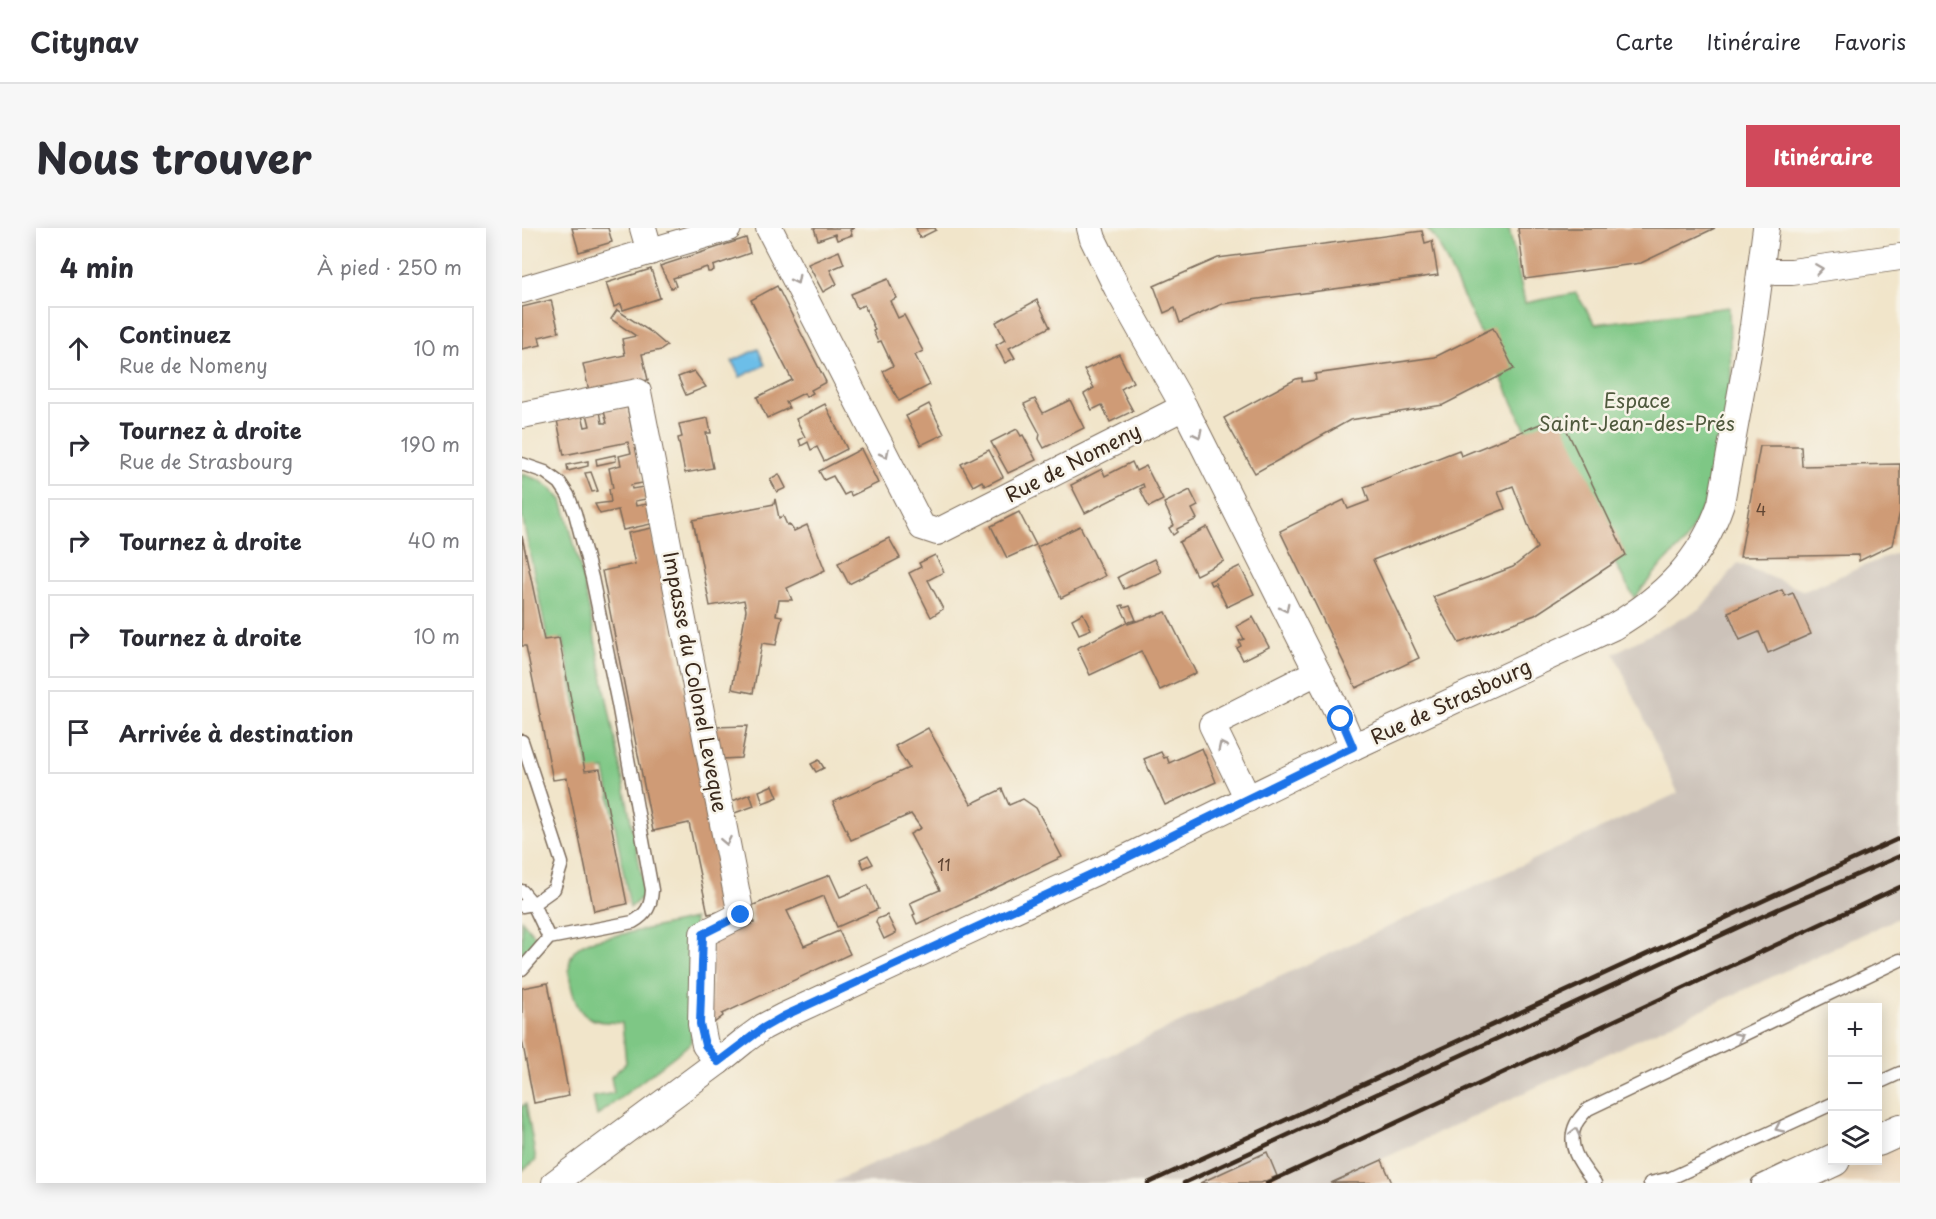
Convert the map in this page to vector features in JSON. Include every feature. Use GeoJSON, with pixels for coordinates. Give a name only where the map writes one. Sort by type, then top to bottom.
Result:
{"type":"FeatureCollection","features":[{"type":"Feature","properties":{"kind":"street"},"geometry":{"type":"LineString","coordinates":[[522,290],[647,240],[728,228]]}},
{"type":"Feature","properties":{"kind":"street","name":"Rue de Nomeny"},"geometry":{"type":"LineString","coordinates":[[770,228],[922,527],[937,532],[1184,407]]}},
{"type":"Feature","properties":{"kind":"street"},"geometry":{"type":"LineString","coordinates":[[1090,228],[1117,288],[1184,407],[1353,747]]}},
{"type":"Feature","properties":{"kind":"street","name":"Rue de Strasbourg"},"geometry":{"type":"LineString","coordinates":[[555,1183],[763,1028],[784,1016],[1126,858],[1353,747],[1613,627],[1634,615],[1664,592],[1682,574],[1709,532],[1722,503],[1753,326],[1766,228]]}},
{"type":"Feature","properties":{"kind":"street"},"geometry":{"type":"LineString","coordinates":[[1761,270],[1792,272],[1900,257]]}},
{"type":"Feature","properties":{"kind":"street","name":"Impasse du Colonel Leveque"},"geometry":{"type":"LineString","coordinates":[[522,415],[638,392],[741,915],[703,934],[700,1024],[705,1045],[718,1062]]}},
{"type":"Feature","properties":{"kind":"street"},"geometry":{"type":"LineString","coordinates":[[1248,799],[1212,725],[1317,672]]}},
{"type":"Feature","properties":{"kind":"street"},"geometry":{"type":"LineString","coordinates":[[1882,1138],[1900,1130]]}},
{"type":"Feature","properties":{"kind":"street"},"geometry":{"type":"LineString","coordinates":[[1785,1183],[1828,1164]]}},
{"type":"Feature","properties":{"kind":"lane"},"geometry":{"type":"LineString","coordinates":[[522,464],[544,472],[560,483],[575,513],[618,704],[652,890],[651,903],[643,916],[633,922],[549,938],[522,969]]}},
{"type":"Feature","properties":{"kind":"lane"},"geometry":{"type":"LineString","coordinates":[[522,741],[562,863],[554,889],[527,905]]}},
{"type":"Feature","properties":{"kind":"lane"},"geometry":{"type":"LineString","coordinates":[[522,891],[527,905],[549,938]]}},
{"type":"Feature","properties":{"kind":"lane"},"geometry":{"type":"LineString","coordinates":[[1595,1183],[1572,1147],[1576,1124],[1588,1108],[1900,960]]}},
{"type":"Feature","properties":{"kind":"lane"},"geometry":{"type":"LineString","coordinates":[[1882,1081],[1900,1073]]}},
{"type":"Feature","properties":{"kind":"lane"},"geometry":{"type":"LineString","coordinates":[[1650,1183],[1671,1178],[1828,1106]]}},
{"type":"Feature","properties":{"kind":"lane"},"geometry":{"type":"LineString","coordinates":[[1882,1125],[1900,1117]]}},
{"type":"Feature","properties":{"kind":"lane"},"geometry":{"type":"LineString","coordinates":[[1758,1183],[1828,1149]]}},
{"type":"Feature","properties":{"kind":"shaded area"},"geometry":{"type":"Polygon","coordinates":[[[1900,551],[1900,917],[1331,1183],[832,1183],[1678,793],[1614,653],[1700,609],[1738,563],[1804,591],[1900,551]]]}},
{"type":"Feature","properties":{"kind":"shaded area"},"geometry":{"type":"Polygon","coordinates":[[[1900,1146],[1900,1183],[1817,1183],[1859,1165],[1882,1165],[1882,1154],[1900,1146]]]}},
{"type":"Feature","properties":{"kind":"green space","name":"Espace Saint-Jean-des-Prés"},"geometry":{"type":"Polygon","coordinates":[[[1426,228],[1509,228],[1525,303],[1576,293],[1595,324],[1729,307],[1732,408],[1716,480],[1686,541],[1634,598],[1541,427],[1528,435],[1437,241],[1426,228]]]}},
{"type":"Feature","properties":{"kind":"green space"},"geometry":{"type":"Polygon","coordinates":[[[522,474],[539,480],[562,500],[583,578],[644,887],[643,896],[630,908],[605,770],[589,772],[563,639],[548,641],[522,516],[522,474]]]}},
{"type":"Feature","properties":{"kind":"green space"},"geometry":{"type":"Polygon","coordinates":[[[694,919],[691,1043],[597,1116],[593,1097],[614,1093],[611,1077],[626,1063],[622,1023],[594,1020],[581,1011],[574,996],[570,978],[572,955],[578,948],[590,941],[694,919]]]}},
{"type":"Feature","properties":{"kind":"green space"},"geometry":{"type":"Polygon","coordinates":[[[522,920],[539,941],[522,960],[522,920]]]}},
{"type":"Feature","properties":{"kind":"green space"},"geometry":{"type":"Polygon","coordinates":[[[526,1104],[536,1160],[522,1171],[522,1106],[526,1104]]]}},
{"type":"Feature","properties":{"kind":"water"},"geometry":{"type":"Polygon","coordinates":[[[758,349],[765,365],[740,377],[732,361],[758,349]]]}},
{"type":"Feature","properties":{"kind":"building"},"geometry":{"type":"Polygon","coordinates":[[[572,228],[608,228],[612,242],[579,252],[572,228]]]}},
{"type":"Feature","properties":{"kind":"building"},"geometry":{"type":"Polygon","coordinates":[[[814,228],[854,228],[850,230],[852,235],[837,240],[835,234],[818,240],[814,228]]]}},
{"type":"Feature","properties":{"kind":"building"},"geometry":{"type":"Polygon","coordinates":[[[916,228],[935,228],[936,230],[920,238],[916,228]]]}},
{"type":"Feature","properties":{"kind":"building"},"geometry":{"type":"Polygon","coordinates":[[[1518,228],[1715,228],[1641,263],[1525,279],[1518,228]]]}},
{"type":"Feature","properties":{"kind":"building"},"geometry":{"type":"Polygon","coordinates":[[[1422,231],[1425,243],[1432,241],[1438,275],[1222,304],[1180,323],[1175,308],[1164,313],[1154,286],[1218,258],[1422,231]]]}},
{"type":"Feature","properties":{"kind":"building"},"geometry":{"type":"Polygon","coordinates":[[[746,238],[750,253],[713,266],[714,270],[710,272],[707,267],[673,278],[676,286],[671,288],[660,266],[746,238]]]}},
{"type":"Feature","properties":{"kind":"building"},"geometry":{"type":"Polygon","coordinates":[[[839,251],[844,264],[830,270],[837,284],[823,292],[808,264],[839,251]]]}},
{"type":"Feature","properties":{"kind":"building"},"geometry":{"type":"Polygon","coordinates":[[[651,269],[660,298],[623,310],[621,304],[614,307],[606,283],[651,269]]]}},
{"type":"Feature","properties":{"kind":"building"},"geometry":{"type":"Polygon","coordinates":[[[888,279],[896,298],[890,301],[898,318],[904,315],[923,351],[915,355],[930,385],[899,401],[883,371],[893,366],[881,341],[878,342],[864,305],[857,308],[851,294],[888,279]]]}},
{"type":"Feature","properties":{"kind":"building"},"geometry":{"type":"Polygon","coordinates":[[[777,286],[826,382],[811,390],[813,393],[806,397],[804,393],[786,402],[789,408],[767,418],[757,397],[792,380],[751,300],[777,286]]]}},
{"type":"Feature","properties":{"kind":"building"},"geometry":{"type":"Polygon","coordinates":[[[551,300],[559,332],[539,337],[541,345],[522,349],[522,307],[551,300]]]}},
{"type":"Feature","properties":{"kind":"building"},"geometry":{"type":"Polygon","coordinates":[[[1037,300],[1050,327],[1009,348],[1015,358],[1005,363],[996,345],[1005,340],[996,322],[1037,300]]]}},
{"type":"Feature","properties":{"kind":"building"},"geometry":{"type":"Polygon","coordinates":[[[617,310],[651,332],[667,346],[661,350],[642,354],[648,380],[589,391],[583,364],[625,355],[622,339],[636,336],[611,319],[617,310]]]}},
{"type":"Feature","properties":{"kind":"building"},"geometry":{"type":"Polygon","coordinates":[[[1493,328],[1514,369],[1443,405],[1350,420],[1255,473],[1224,418],[1296,379],[1302,378],[1302,382],[1316,380],[1315,374],[1435,357],[1493,328]]]}},
{"type":"Feature","properties":{"kind":"building"},"geometry":{"type":"Polygon","coordinates":[[[1119,354],[1133,382],[1121,389],[1133,411],[1110,422],[1102,405],[1092,410],[1084,394],[1094,388],[1084,370],[1119,354]]]}},
{"type":"Feature","properties":{"kind":"building"},"geometry":{"type":"Polygon","coordinates":[[[694,371],[706,387],[686,395],[678,377],[694,371]]]}},
{"type":"Feature","properties":{"kind":"building"},"geometry":{"type":"Polygon","coordinates":[[[1035,399],[1043,413],[1070,400],[1084,428],[1044,448],[1039,439],[1040,434],[1024,404],[1035,399]]]}},
{"type":"Feature","properties":{"kind":"building"},"geometry":{"type":"Polygon","coordinates":[[[825,404],[847,449],[824,461],[817,447],[811,450],[808,442],[801,446],[799,440],[805,437],[796,419],[825,404]]]}},
{"type":"Feature","properties":{"kind":"building"},"geometry":{"type":"Polygon","coordinates":[[[929,404],[944,434],[921,445],[906,416],[929,404]]]}},
{"type":"Feature","properties":{"kind":"building"},"geometry":{"type":"Polygon","coordinates":[[[627,406],[643,483],[631,485],[632,489],[643,487],[646,499],[635,501],[636,506],[647,504],[651,524],[623,530],[618,510],[600,514],[595,504],[611,502],[609,489],[613,488],[609,468],[621,465],[619,456],[631,453],[628,442],[564,455],[557,420],[582,415],[585,427],[590,426],[587,414],[600,411],[602,423],[607,423],[604,411],[627,406]]]}},
{"type":"Feature","properties":{"kind":"building"},"geometry":{"type":"Polygon","coordinates":[[[1560,416],[1626,555],[1535,615],[1459,643],[1433,597],[1513,567],[1537,548],[1513,486],[1498,492],[1505,509],[1373,560],[1419,658],[1356,688],[1280,531],[1344,500],[1348,509],[1369,501],[1364,487],[1459,450],[1461,456],[1560,416]]]}},
{"type":"Feature","properties":{"kind":"building"},"geometry":{"type":"Polygon","coordinates":[[[708,418],[711,433],[706,433],[713,468],[685,473],[678,438],[682,437],[679,424],[708,418]]]}},
{"type":"Feature","properties":{"kind":"building"},"geometry":{"type":"Polygon","coordinates":[[[1017,429],[1021,436],[1023,435],[1036,460],[1008,473],[991,442],[1017,429]]]}},
{"type":"Feature","properties":{"kind":"building"},"geometry":{"type":"Polygon","coordinates":[[[1760,446],[1801,446],[1802,466],[1900,464],[1900,512],[1892,545],[1859,561],[1859,555],[1740,557],[1760,446]]]}},
{"type":"Feature","properties":{"kind":"building"},"geometry":{"type":"Polygon","coordinates":[[[861,449],[878,483],[851,496],[850,492],[844,495],[833,476],[824,480],[819,471],[861,449]]]}},
{"type":"Feature","properties":{"kind":"building"},"geometry":{"type":"Polygon","coordinates":[[[989,450],[1003,477],[985,486],[982,481],[973,486],[961,464],[989,450]]]}},
{"type":"Feature","properties":{"kind":"building"},"geometry":{"type":"Polygon","coordinates":[[[615,455],[616,461],[597,465],[596,459],[615,455]]]}},
{"type":"Feature","properties":{"kind":"building"},"geometry":{"type":"Polygon","coordinates":[[[588,461],[588,466],[568,471],[567,465],[588,461]]]}},
{"type":"Feature","properties":{"kind":"building"},"geometry":{"type":"Polygon","coordinates":[[[1132,462],[1136,471],[1146,466],[1163,500],[1149,507],[1140,489],[1144,487],[1143,484],[1085,513],[1071,485],[1102,469],[1105,476],[1132,462]]]}},
{"type":"Feature","properties":{"kind":"building"},"geometry":{"type":"Polygon","coordinates":[[[591,472],[598,491],[592,492],[585,473],[591,472]]]}},
{"type":"Feature","properties":{"kind":"building"},"geometry":{"type":"Polygon","coordinates":[[[779,474],[786,488],[777,492],[770,479],[779,474]]]}},
{"type":"Feature","properties":{"kind":"building"},"geometry":{"type":"Polygon","coordinates":[[[1190,490],[1198,506],[1192,509],[1197,519],[1177,529],[1173,535],[1169,528],[1174,525],[1164,503],[1190,490]]]}},
{"type":"Feature","properties":{"kind":"building"},"geometry":{"type":"Polygon","coordinates":[[[775,499],[779,518],[783,516],[787,525],[789,524],[794,531],[807,525],[825,570],[787,588],[792,600],[779,600],[776,615],[782,616],[776,645],[762,643],[753,693],[732,689],[746,610],[744,600],[710,606],[693,520],[774,504],[775,499]]]}},
{"type":"Feature","properties":{"kind":"building"},"geometry":{"type":"Polygon","coordinates":[[[1019,512],[1036,545],[1007,558],[991,526],[1019,512]]]}},
{"type":"Feature","properties":{"kind":"building"},"geometry":{"type":"Polygon","coordinates":[[[1080,526],[1105,576],[1061,598],[1037,547],[1080,526]]]}},
{"type":"Feature","properties":{"kind":"building"},"geometry":{"type":"Polygon","coordinates":[[[1207,527],[1224,561],[1196,575],[1179,542],[1207,527]]]}},
{"type":"Feature","properties":{"kind":"building"},"geometry":{"type":"Polygon","coordinates":[[[652,528],[728,910],[708,914],[689,823],[653,831],[602,571],[635,564],[628,533],[652,528]]]}},
{"type":"Feature","properties":{"kind":"building"},"geometry":{"type":"Polygon","coordinates":[[[522,536],[544,640],[559,638],[585,771],[600,769],[627,904],[594,911],[567,778],[553,780],[526,646],[522,646],[522,536]]]}},
{"type":"Feature","properties":{"kind":"building"},"geometry":{"type":"Polygon","coordinates":[[[889,538],[900,558],[849,584],[838,563],[889,538]]]}},
{"type":"Feature","properties":{"kind":"building"},"geometry":{"type":"Polygon","coordinates":[[[935,555],[944,572],[928,580],[943,609],[931,617],[909,573],[921,567],[919,563],[935,555]]]}},
{"type":"Feature","properties":{"kind":"building"},"geometry":{"type":"Polygon","coordinates":[[[1154,559],[1161,572],[1124,589],[1118,577],[1154,559]]]}},
{"type":"Feature","properties":{"kind":"building"},"geometry":{"type":"Polygon","coordinates":[[[1240,566],[1254,594],[1227,607],[1215,583],[1211,585],[1209,581],[1240,566]]]}},
{"type":"Feature","properties":{"kind":"building"},"geometry":{"type":"Polygon","coordinates":[[[1782,590],[1785,596],[1793,593],[1811,634],[1768,653],[1759,632],[1740,640],[1728,612],[1782,590]]]}},
{"type":"Feature","properties":{"kind":"building"},"geometry":{"type":"Polygon","coordinates":[[[1123,605],[1124,608],[1130,606],[1136,620],[1128,622],[1120,606],[1123,605]]]}},
{"type":"Feature","properties":{"kind":"building"},"geometry":{"type":"Polygon","coordinates":[[[1166,612],[1196,673],[1160,690],[1141,651],[1090,675],[1077,648],[1128,622],[1128,624],[1166,612]]]}},
{"type":"Feature","properties":{"kind":"building"},"geometry":{"type":"Polygon","coordinates":[[[1083,613],[1091,629],[1079,634],[1072,619],[1083,613]]]}},
{"type":"Feature","properties":{"kind":"building"},"geometry":{"type":"Polygon","coordinates":[[[1253,617],[1269,647],[1243,660],[1237,648],[1241,646],[1239,641],[1244,639],[1237,626],[1253,617]]]}},
{"type":"Feature","properties":{"kind":"building"},"geometry":{"type":"Polygon","coordinates":[[[747,726],[741,758],[721,759],[714,727],[747,726]]]}},
{"type":"Feature","properties":{"kind":"building"},"geometry":{"type":"Polygon","coordinates":[[[928,728],[971,804],[1002,789],[1009,805],[1023,799],[1036,808],[1062,857],[917,924],[910,903],[940,890],[910,834],[921,828],[911,814],[851,840],[833,802],[909,768],[895,746],[928,728]]]}},
{"type":"Feature","properties":{"kind":"building"},"geometry":{"type":"Polygon","coordinates":[[[1202,748],[1216,782],[1165,805],[1144,759],[1161,752],[1164,758],[1167,757],[1169,763],[1202,748]]]}},
{"type":"Feature","properties":{"kind":"building"},"geometry":{"type":"Polygon","coordinates":[[[819,760],[824,768],[816,772],[811,764],[819,760]]]}},
{"type":"Feature","properties":{"kind":"building"},"geometry":{"type":"Polygon","coordinates":[[[773,785],[778,797],[763,803],[759,791],[773,785]]]}},
{"type":"Feature","properties":{"kind":"building"},"geometry":{"type":"Polygon","coordinates":[[[750,794],[754,806],[732,814],[730,802],[750,794]]]}},
{"type":"Feature","properties":{"kind":"building"},"geometry":{"type":"Polygon","coordinates":[[[868,855],[873,864],[864,868],[860,859],[868,855]]]}},
{"type":"Feature","properties":{"kind":"building"},"geometry":{"type":"Polygon","coordinates":[[[830,875],[840,897],[868,885],[878,909],[837,927],[824,896],[787,911],[804,946],[839,931],[850,954],[722,1014],[723,1016],[710,1026],[712,939],[754,923],[751,906],[830,875]]]}},
{"type":"Feature","properties":{"kind":"building"},"geometry":{"type":"Polygon","coordinates":[[[887,915],[896,933],[884,939],[876,922],[877,919],[887,915]]]}},
{"type":"Feature","properties":{"kind":"building"},"geometry":{"type":"Polygon","coordinates":[[[548,983],[569,1096],[534,1103],[522,1040],[522,988],[548,983]]]}},
{"type":"Feature","properties":{"kind":"building"},"geometry":{"type":"Polygon","coordinates":[[[1267,1152],[1277,1176],[1261,1183],[1200,1183],[1267,1152]]]}},
{"type":"Feature","properties":{"kind":"building"},"geometry":{"type":"Polygon","coordinates":[[[1382,1160],[1392,1183],[1331,1183],[1382,1160]]]}},
{"type":"Feature","properties":{"kind":"railway"},"geometry":{"type":"LineString","coordinates":[[1148,1183],[1900,838]]}},
{"type":"Feature","properties":{"kind":"railway"},"geometry":{"type":"LineString","coordinates":[[1184,1183],[1778,909],[1900,856]]}},
{"type":"Feature","properties":{"kind":"railway"},"geometry":{"type":"LineString","coordinates":[[1267,1183],[1900,887]]}},
{"type":"Feature","properties":{"kind":"route"},"geometry":{"type":"LineString","coordinates":[[741,915],[703,934],[700,1024],[705,1045],[718,1062],[744,1041],[784,1016],[1126,858],[1353,747],[1341,719]]}}]}
